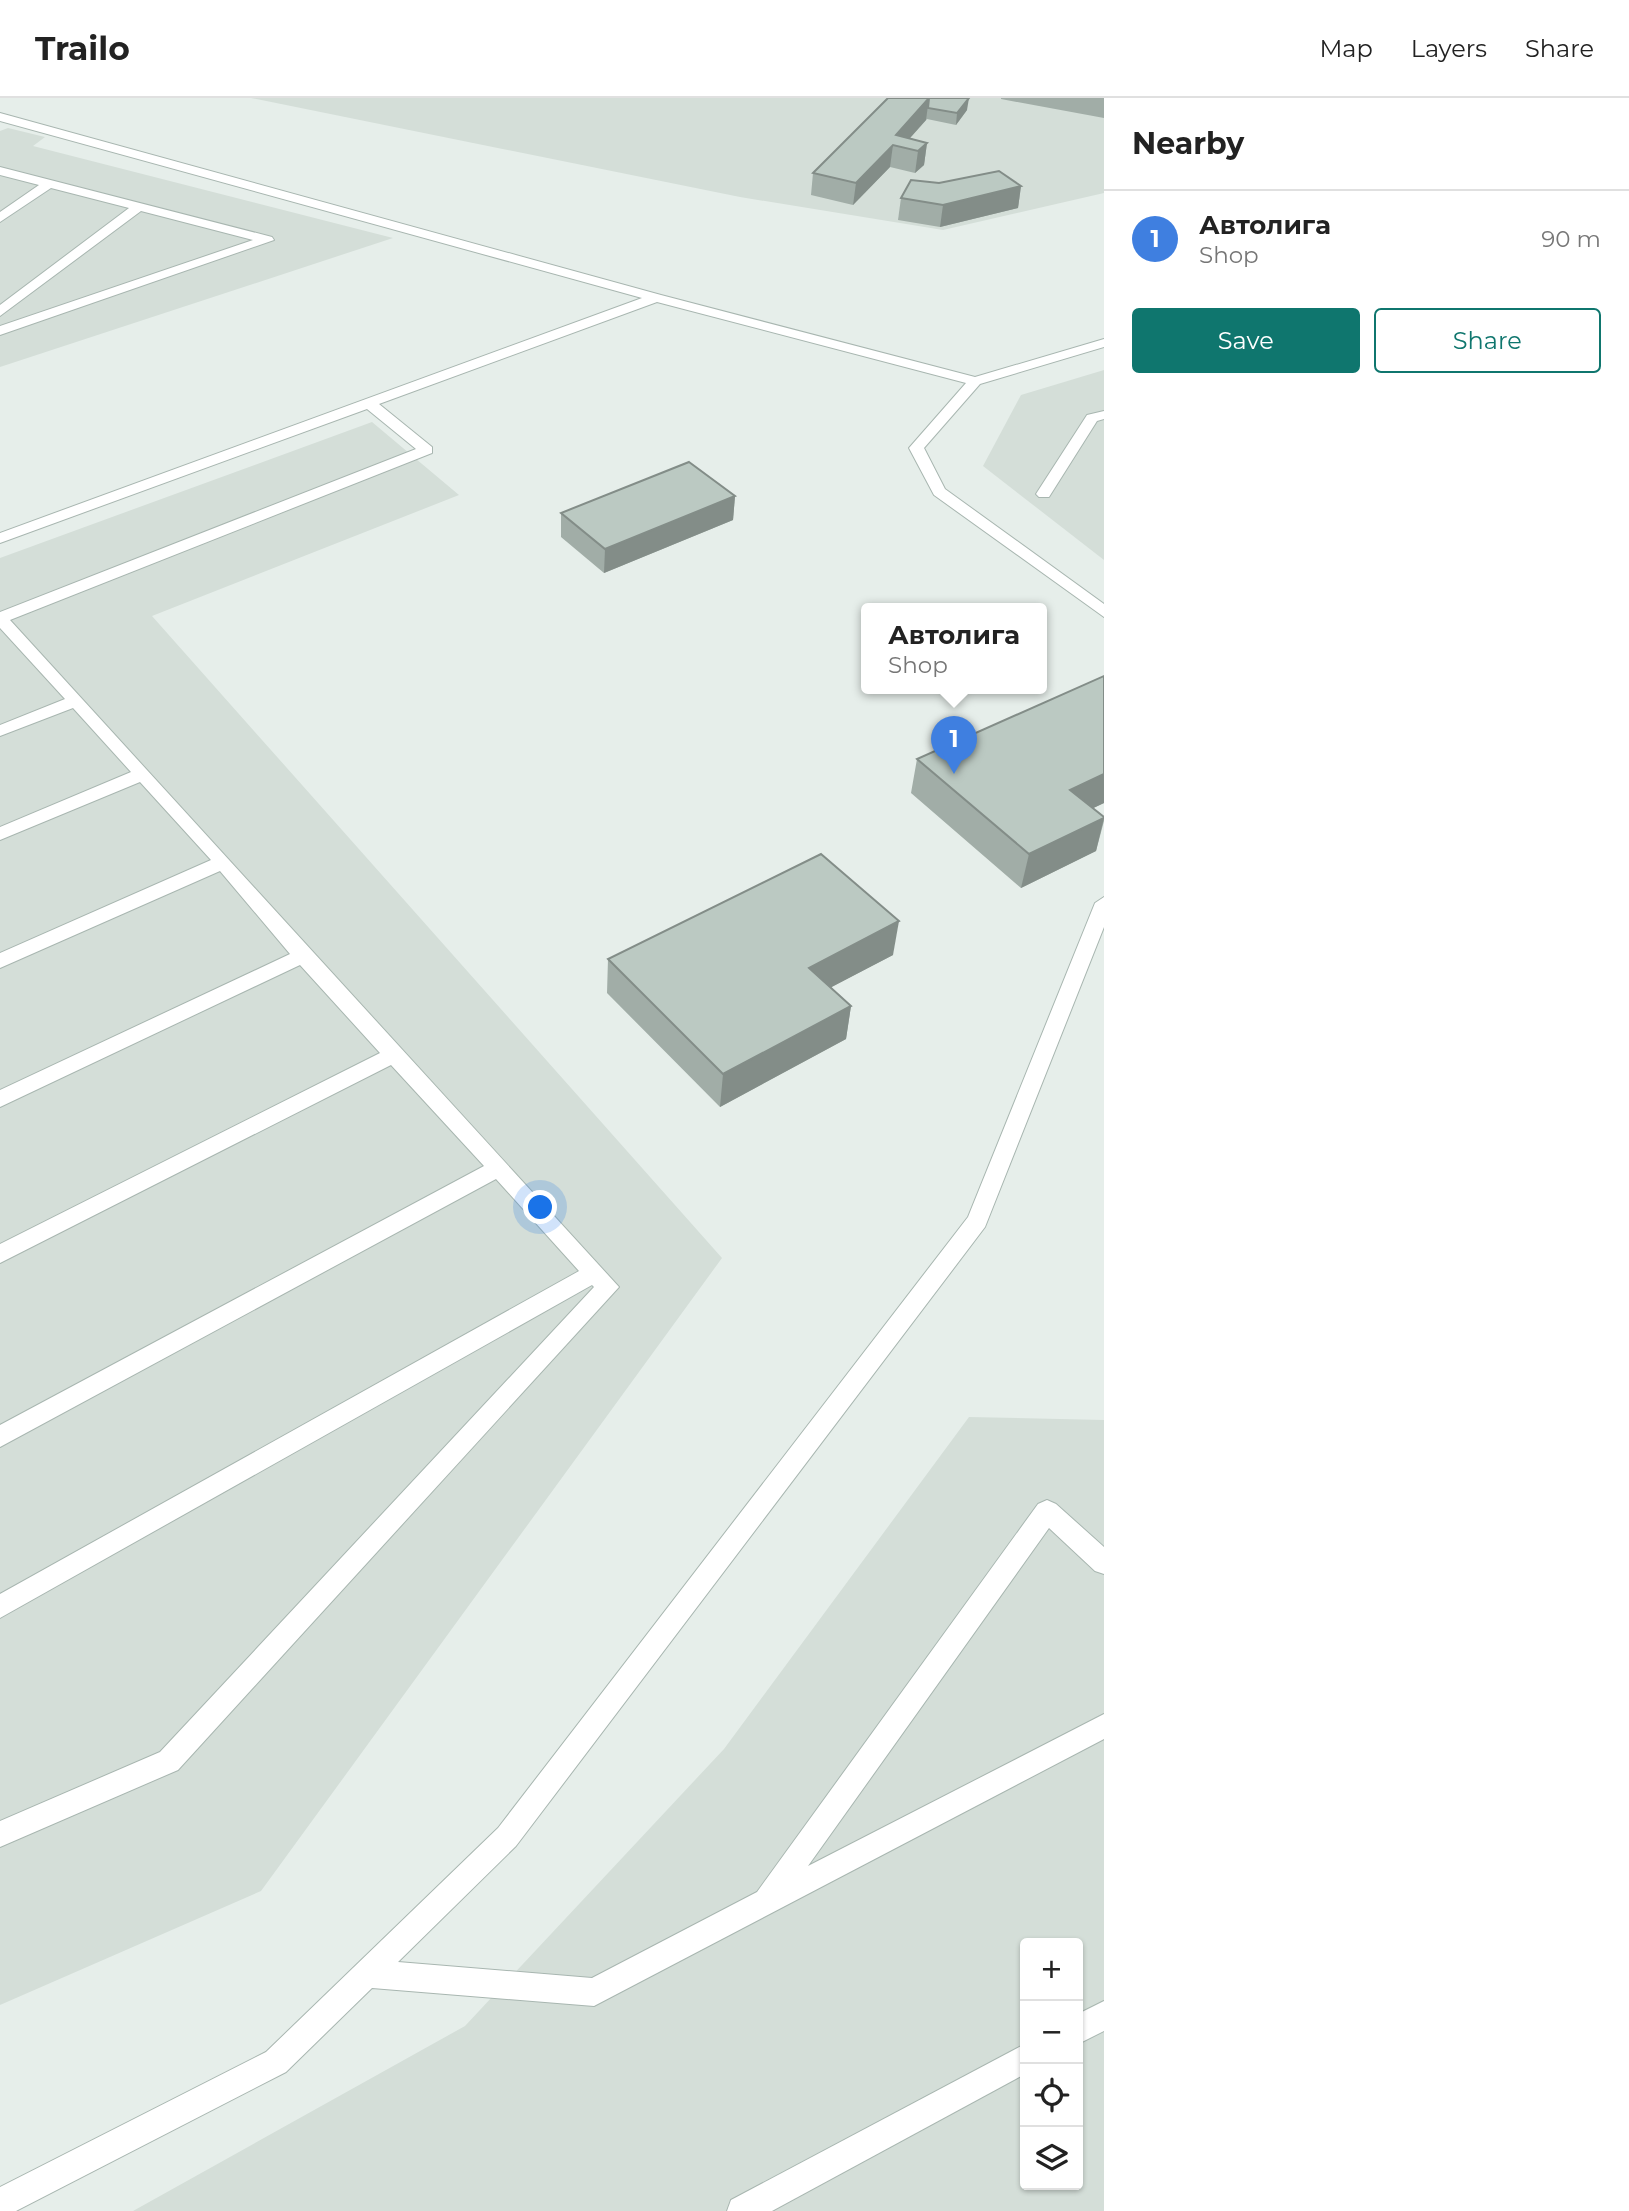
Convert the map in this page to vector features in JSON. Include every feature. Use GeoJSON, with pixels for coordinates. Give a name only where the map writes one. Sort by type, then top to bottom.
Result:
{"type":"FeatureCollection","features":[{"type":"Feature","properties":{"kind":"lane"},"geometry":{"type":"LineString","coordinates":[[0,117],[4,115],[656,298],[975,381],[1104,343]]}},
{"type":"Feature","properties":{"kind":"lane"},"geometry":{"type":"LineString","coordinates":[[0,171],[267,240],[0,331]]}},
{"type":"Feature","properties":{"kind":"lane"},"geometry":{"type":"LineString","coordinates":[[0,218],[49,184]]}},
{"type":"Feature","properties":{"kind":"lane"},"geometry":{"type":"LineString","coordinates":[[0,312],[139,207]]}},
{"type":"Feature","properties":{"kind":"lane"},"geometry":{"type":"LineString","coordinates":[[0,538],[656,298]]}},
{"type":"Feature","properties":{"kind":"lane"},"geometry":{"type":"LineString","coordinates":[[975,381],[916,448],[939,492],[1104,612]]}},
{"type":"Feature","properties":{"kind":"lane"},"geometry":{"type":"LineString","coordinates":[[0,1834],[169,1761],[608,1287],[303,956],[223,862],[0,618],[427,450],[370,404]]}},
{"type":"Feature","properties":{"kind":"lane"},"geometry":{"type":"LineString","coordinates":[[1044,494],[1092,418],[1104,415]]}},
{"type":"Feature","properties":{"kind":"lane"},"geometry":{"type":"LineString","coordinates":[[0,731],[76,701]]}},
{"type":"Feature","properties":{"kind":"lane"},"geometry":{"type":"LineString","coordinates":[[0,834],[142,774]]}},
{"type":"Feature","properties":{"kind":"lane"},"geometry":{"type":"LineString","coordinates":[[0,961],[223,862]]}},
{"type":"Feature","properties":{"kind":"lane"},"geometry":{"type":"LineString","coordinates":[[0,2203],[276,2062],[507,1837],[977,1221],[1104,903]]}},
{"type":"Feature","properties":{"kind":"lane"},"geometry":{"type":"LineString","coordinates":[[0,1099],[303,956]]}},
{"type":"Feature","properties":{"kind":"lane"},"geometry":{"type":"LineString","coordinates":[[0,1254],[393,1055]]}},
{"type":"Feature","properties":{"kind":"lane"},"geometry":{"type":"LineString","coordinates":[[0,1437],[498,1168]]}},
{"type":"Feature","properties":{"kind":"lane"},"geometry":{"type":"LineString","coordinates":[[0,1607],[594,1273]]}},
{"type":"Feature","properties":{"kind":"lane"},"geometry":{"type":"LineString","coordinates":[[764,1904],[1047,1511],[1104,1563]]}},
{"type":"Feature","properties":{"kind":"lane"},"geometry":{"type":"LineString","coordinates":[[367,1974],[594,1992],[1104,1726]]}},
{"type":"Feature","properties":{"kind":"lane"},"geometry":{"type":"LineString","coordinates":[[1083,2027],[1104,2015]]}},
{"type":"Feature","properties":{"kind":"lane"},"geometry":{"type":"LineString","coordinates":[[742,2211],[1020,2061]]}},
{"type":"Feature","properties":{"kind":"shaded area"},"geometry":{"type":"Polygon","coordinates":[[[251,98],[1104,98],[1104,193],[943,230],[740,197],[251,98]]]}},
{"type":"Feature","properties":{"kind":"shaded area"},"geometry":{"type":"Polygon","coordinates":[[[8,128],[45,137],[33,146],[393,238],[0,367],[0,131],[8,128]]]}},
{"type":"Feature","properties":{"kind":"shaded area"},"geometry":{"type":"Polygon","coordinates":[[[1104,370],[1104,560],[983,466],[1021,395],[1104,370]]]}},
{"type":"Feature","properties":{"kind":"shaded area"},"geometry":{"type":"Polygon","coordinates":[[[372,422],[459,495],[152,616],[722,1258],[261,1891],[0,2005],[0,558],[372,422]]]}},
{"type":"Feature","properties":{"kind":"shaded area"},"geometry":{"type":"Polygon","coordinates":[[[969,1417],[1104,1420],[1104,2211],[133,2211],[465,2026],[724,1749],[969,1417]]]}},
{"type":"Feature","properties":{"kind":"building"},"geometry":{"type":"Polygon","coordinates":[[[888,98],[929,98],[896,135],[927,143],[918,151],[893,145],[856,183],[813,173],[888,98]]]}},
{"type":"Feature","properties":{"kind":"building"},"geometry":{"type":"Polygon","coordinates":[[[929,98],[969,98],[957,113],[928,108],[929,98]]]}},
{"type":"Feature","properties":{"kind":"building"},"geometry":{"type":"Polygon","coordinates":[[[999,171],[1021,186],[943,205],[901,198],[911,180],[939,183],[999,171]]]}},
{"type":"Feature","properties":{"kind":"building"},"geometry":{"type":"Polygon","coordinates":[[[689,462],[735,496],[605,549],[561,513],[689,462]]]}},
{"type":"Feature","properties":{"kind":"building"},"geometry":{"type":"Polygon","coordinates":[[[1104,676],[1104,774],[1070,790],[1104,818],[1029,854],[917,759],[1104,676]]]}},
{"type":"Feature","properties":{"kind":"building"},"geometry":{"type":"Polygon","coordinates":[[[821,854],[899,921],[809,968],[851,1006],[723,1074],[608,959],[821,854]]]}},
{"type":"Feature","properties":{"kind":"place","name":"Автолига"},"geometry":{"type":"Point","coordinates":[954,774]}}]}
